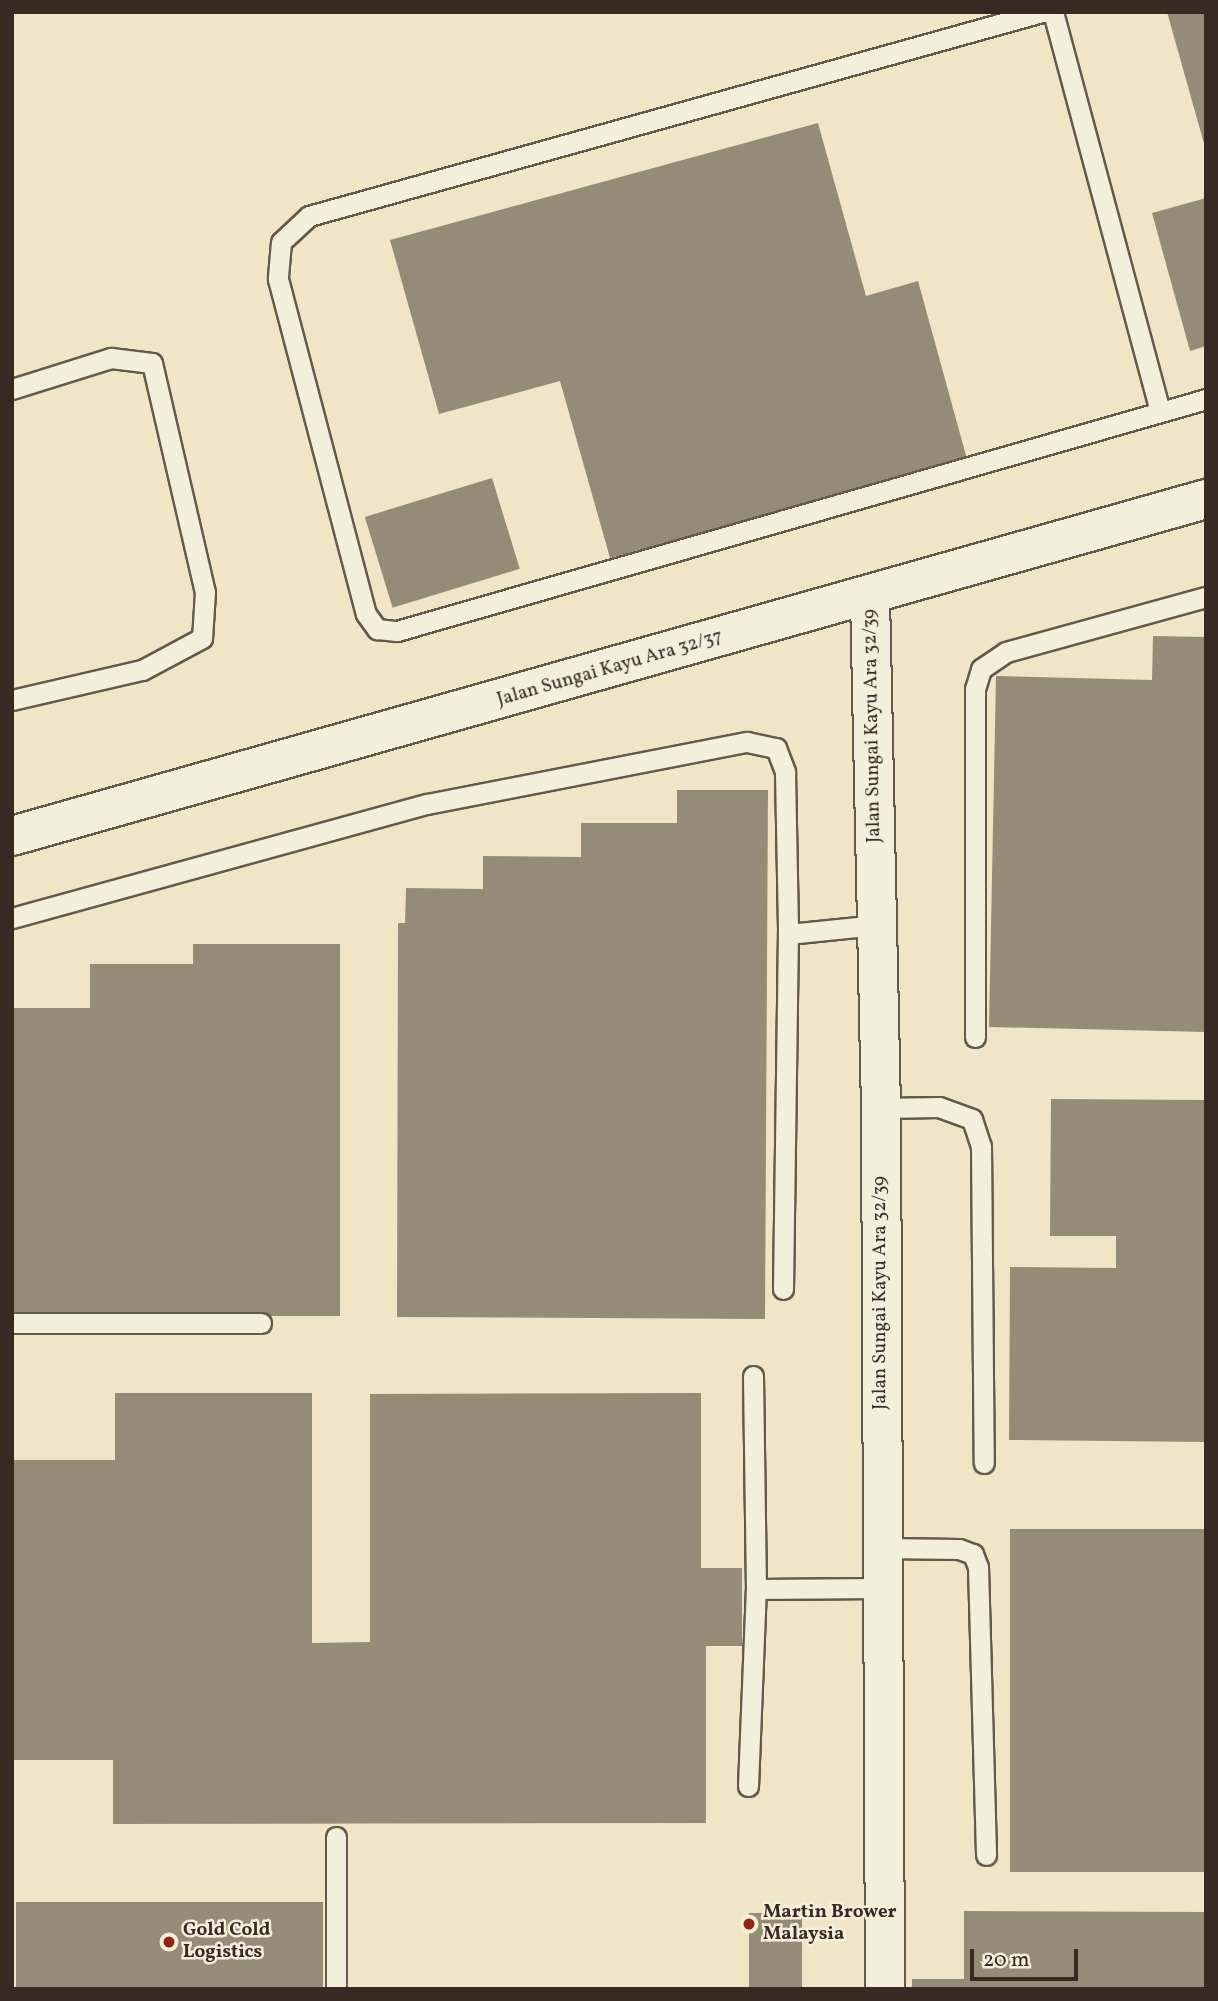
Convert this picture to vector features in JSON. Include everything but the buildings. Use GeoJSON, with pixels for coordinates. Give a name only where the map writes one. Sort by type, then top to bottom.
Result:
{"type":"FeatureCollection","features":[{"type":"Feature","properties":{"kind":"street","name":"Jalan Sungai Kayu Ara 32/37"},"geometry":{"type":"LineString","coordinates":[[12,836],[870,597],[1206,499]]}},
{"type":"Feature","properties":{"kind":"street","name":"Jalan Sungai Kayu Ara 32/39"},"geometry":{"type":"LineString","coordinates":[[870,597],[881,1108],[881,1588],[885,1989]]}},
{"type":"Feature","properties":{"kind":"lane"},"geometry":{"type":"LineString","coordinates":[[1042,12],[309,216],[281,242],[278,279],[366,614],[377,629],[397,631],[1206,399]]}},
{"type":"Feature","properties":{"kind":"lane"},"geometry":{"type":"LineString","coordinates":[[1053,12],[1160,412]]}},
{"type":"Feature","properties":{"kind":"lane"},"geometry":{"type":"LineString","coordinates":[[12,389],[111,358],[152,363],[205,592],[202,638],[142,670],[12,700]]}},
{"type":"Feature","properties":{"kind":"lane"},"geometry":{"type":"LineString","coordinates":[[975,1037],[975,689],[981,669],[1006,652],[1206,597]]}},
{"type":"Feature","properties":{"kind":"lane"},"geometry":{"type":"LineString","coordinates":[[12,918],[427,804],[747,743],[776,748],[785,772],[788,933],[783,1289]]}},
{"type":"Feature","properties":{"kind":"lane"},"geometry":{"type":"LineString","coordinates":[[788,933],[876,925]]}},
{"type":"Feature","properties":{"kind":"lane"},"geometry":{"type":"LineString","coordinates":[[881,1108],[939,1107],[972,1119],[981,1146],[984,1463]]}},
{"type":"Feature","properties":{"kind":"lane"},"geometry":{"type":"LineString","coordinates":[[12,1323],[261,1323]]}},
{"type":"Feature","properties":{"kind":"lane"},"geometry":{"type":"LineString","coordinates":[[748,1786],[757,1589],[753,1376]]}},
{"type":"Feature","properties":{"kind":"lane"},"geometry":{"type":"LineString","coordinates":[[881,1548],[959,1549],[973,1554],[978,1567],[986,1855]]}},
{"type":"Feature","properties":{"kind":"lane"},"geometry":{"type":"LineString","coordinates":[[757,1589],[881,1588]]}},
{"type":"Feature","properties":{"kind":"lane"},"geometry":{"type":"LineString","coordinates":[[336,1837],[336,1989]]}},
{"type":"Feature","properties":{"kind":"place","name":"Martin Brower Malaysia"},"geometry":{"type":"Point","coordinates":[749,1924]}},
{"type":"Feature","properties":{"kind":"place","name":"Gold Cold Logistics"},"geometry":{"type":"Point","coordinates":[169,1942]}}]}
